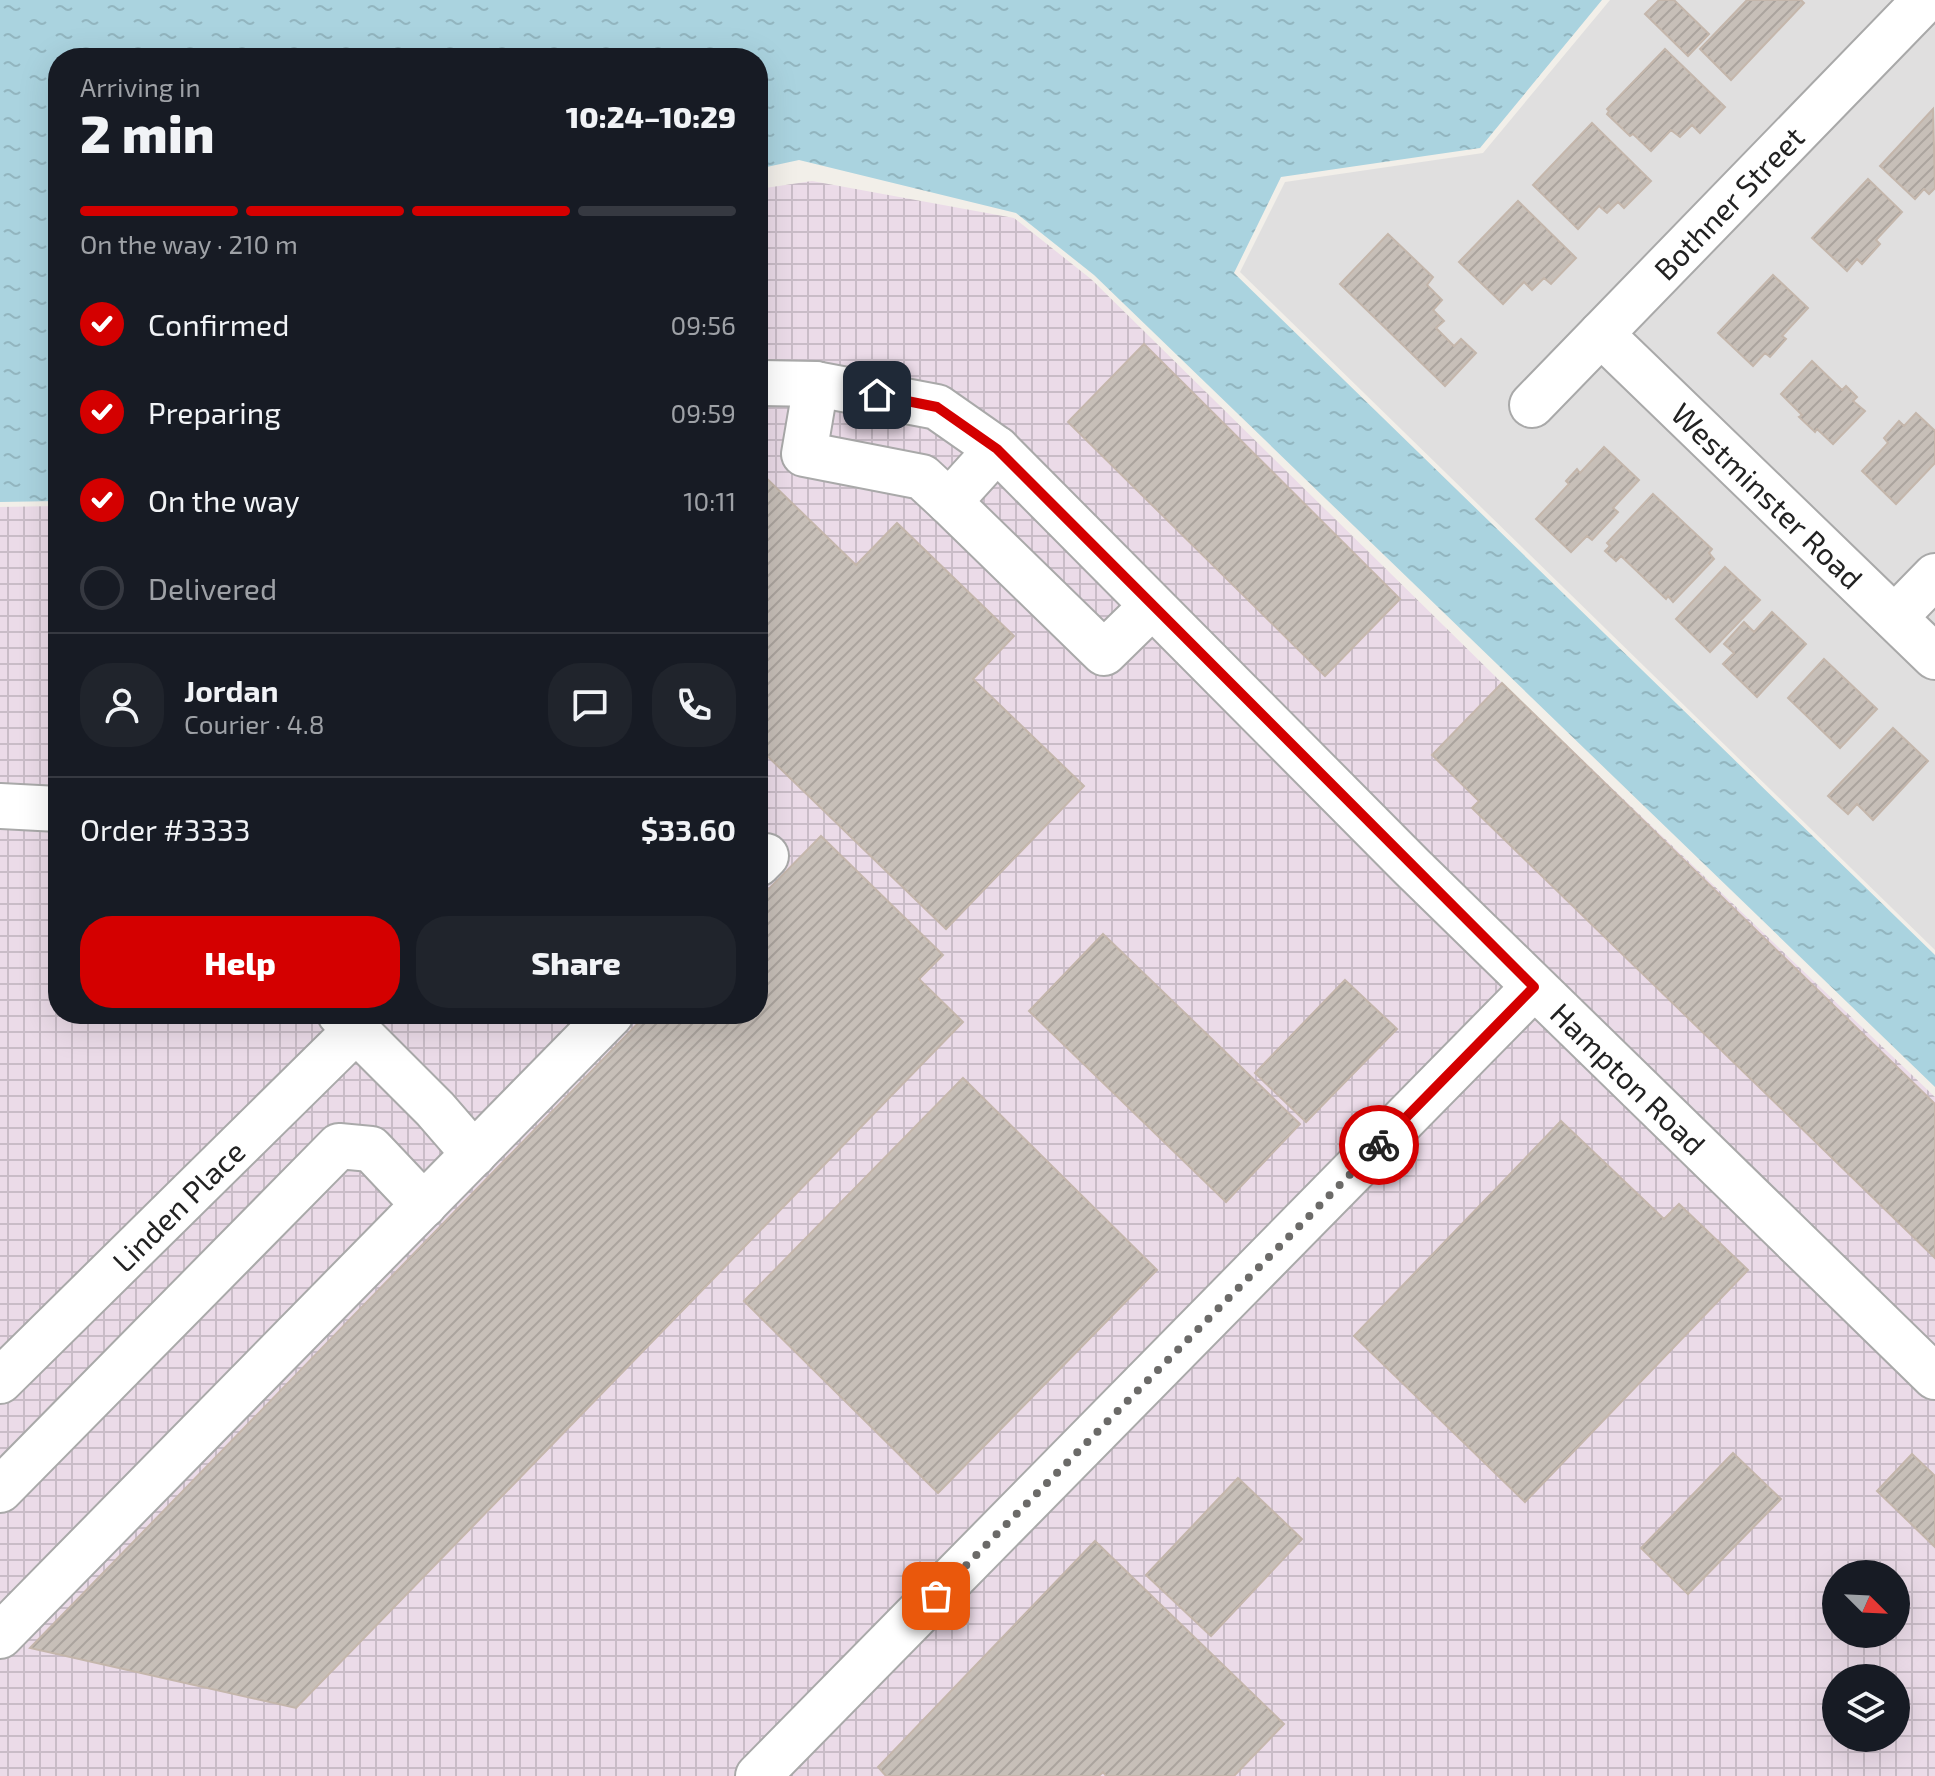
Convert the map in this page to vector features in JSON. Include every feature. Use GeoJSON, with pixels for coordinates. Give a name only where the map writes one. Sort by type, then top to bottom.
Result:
{"type":"FeatureCollection","features":[{"type":"Feature","properties":{"kind":"street","name":"Bothner Street"},"geometry":{"type":"LineString","coordinates":[[1532,405],[1925,0]]}},
{"type":"Feature","properties":{"kind":"street","name":"Westminster Road"},"geometry":{"type":"LineString","coordinates":[[1601,334],[1935,657]]}},
{"type":"Feature","properties":{"kind":"street","name":"Hampton Road"},"geometry":{"type":"LineString","coordinates":[[768,383],[816,384],[937,407],[997,449],[1534,987],[1935,1377]]}},
{"type":"Feature","properties":{"kind":"street"},"geometry":{"type":"LineString","coordinates":[[816,384],[804,454],[922,477],[1104,653],[1152,606]]}},
{"type":"Feature","properties":{"kind":"street"},"geometry":{"type":"LineString","coordinates":[[949,502],[997,449]]}},
{"type":"Feature","properties":{"kind":"street"},"geometry":{"type":"LineString","coordinates":[[1895,617],[1935,576]]}},
{"type":"Feature","properties":{"kind":"street"},"geometry":{"type":"LineString","coordinates":[[0,806],[48,808]]}},
{"type":"Feature","properties":{"kind":"street"},"geometry":{"type":"LineString","coordinates":[[758,1776],[1534,987]]}},
{"type":"Feature","properties":{"kind":"street","name":"Linden Place"},"geometry":{"type":"LineString","coordinates":[[0,1381],[346,1024]]}},
{"type":"Feature","properties":{"kind":"street"},"geometry":{"type":"LineString","coordinates":[[350,1024],[435,1109],[474,1154]]}},
{"type":"Feature","properties":{"kind":"street"},"geometry":{"type":"LineString","coordinates":[[0,1636],[601,1024]]}},
{"type":"Feature","properties":{"kind":"street"},"geometry":{"type":"LineString","coordinates":[[0,1490],[339,1146],[371,1149],[424,1205]]}},
{"type":"Feature","properties":{"kind":"shaded area"},"geometry":{"type":"Polygon","coordinates":[[[1610,0],[1935,0],[1935,950],[1240,272],[1285,182],[1483,153],[1610,0]]]}},
{"type":"Feature","properties":{"kind":"shaded area"},"geometry":{"type":"Polygon","coordinates":[[[812,181],[1014,218],[1091,279],[1502,683],[1935,1097],[1935,1776],[0,1776],[0,507],[48,506],[48,1024],[768,1024],[768,188],[812,181]]]}},
{"type":"Feature","properties":{"kind":"water"},"geometry":{"type":"Polygon","coordinates":[[[0,0],[1602,0],[1480,148],[1281,177],[1234,273],[1935,955],[1935,1087],[1094,275],[1016,213],[799,160],[768,167],[768,48],[48,48],[48,501],[0,502],[0,0]]]}},
{"type":"Feature","properties":{"kind":"building"},"geometry":{"type":"Polygon","coordinates":[[[1659,0],[1674,0],[1709,34],[1688,56],[1645,14],[1659,0]]]}},
{"type":"Feature","properties":{"kind":"building"},"geometry":{"type":"Polygon","coordinates":[[[1747,0],[1801,0],[1804,3],[1731,80],[1700,49],[1747,0]]]}},
{"type":"Feature","properties":{"kind":"building"},"geometry":{"type":"Polygon","coordinates":[[[1665,49],[1725,107],[1700,133],[1692,125],[1680,137],[1671,130],[1651,151],[1633,134],[1630,136],[1607,114],[1607,109],[1665,49]]]}},
{"type":"Feature","properties":{"kind":"building"},"geometry":{"type":"Polygon","coordinates":[[[1933,109],[1935,188],[1929,194],[1924,189],[1915,199],[1880,166],[1933,109]]]}},
{"type":"Feature","properties":{"kind":"building"},"geometry":{"type":"Polygon","coordinates":[[[1592,123],[1651,181],[1624,208],[1618,202],[1607,213],[1599,206],[1578,229],[1533,185],[1592,123]]]}},
{"type":"Feature","properties":{"kind":"building"},"geometry":{"type":"Polygon","coordinates":[[[1868,179],[1902,212],[1876,240],[1880,244],[1862,264],[1857,259],[1847,271],[1812,238],[1868,179]]]}},
{"type":"Feature","properties":{"kind":"building"},"geometry":{"type":"Polygon","coordinates":[[[1518,201],[1576,258],[1551,284],[1544,278],[1532,290],[1524,282],[1503,304],[1459,262],[1518,201]]]}},
{"type":"Feature","properties":{"kind":"building"},"geometry":{"type":"Polygon","coordinates":[[[1388,234],[1433,277],[1427,285],[1442,300],[1433,310],[1444,321],[1436,328],[1454,346],[1461,339],[1476,353],[1445,386],[1340,284],[1388,234]]]}},
{"type":"Feature","properties":{"kind":"building"},"geometry":{"type":"Polygon","coordinates":[[[1773,275],[1808,308],[1782,336],[1786,339],[1770,357],[1765,353],[1753,366],[1718,333],[1773,275]]]}},
{"type":"Feature","properties":{"kind":"building"},"geometry":{"type":"Polygon","coordinates":[[[1144,344],[1400,599],[1325,676],[1068,422],[1144,344]]]}},
{"type":"Feature","properties":{"kind":"building"},"geometry":{"type":"Polygon","coordinates":[[[1812,361],[1842,390],[1846,386],[1857,397],[1853,401],[1865,411],[1833,444],[1799,417],[1802,415],[1781,394],[1812,361]]]}},
{"type":"Feature","properties":{"kind":"building"},"geometry":{"type":"Polygon","coordinates":[[[1916,413],[1935,431],[1935,463],[1896,504],[1862,471],[1888,443],[1884,438],[1899,421],[1904,426],[1916,413]]]}},
{"type":"Feature","properties":{"kind":"building"},"geometry":{"type":"Polygon","coordinates":[[[1604,447],[1639,480],[1613,508],[1618,512],[1592,540],[1587,536],[1571,552],[1536,519],[1569,484],[1566,481],[1577,469],[1580,473],[1604,447]]]}},
{"type":"Feature","properties":{"kind":"building"},"geometry":{"type":"Polygon","coordinates":[[[768,480],[856,565],[897,523],[1014,636],[973,679],[1084,786],[946,929],[768,757],[768,480]]]}},
{"type":"Feature","properties":{"kind":"building"},"geometry":{"type":"Polygon","coordinates":[[[1653,494],[1712,549],[1709,553],[1714,559],[1673,602],[1621,556],[1616,561],[1605,551],[1610,546],[1607,543],[1653,494]]]}},
{"type":"Feature","properties":{"kind":"building"},"geometry":{"type":"Polygon","coordinates":[[[1725,567],[1760,600],[1710,652],[1676,619],[1725,567]]]}},
{"type":"Feature","properties":{"kind":"building"},"geometry":{"type":"Polygon","coordinates":[[[1772,612],[1806,644],[1757,697],[1723,664],[1734,653],[1724,644],[1744,622],[1754,632],[1772,612]]]}},
{"type":"Feature","properties":{"kind":"building"},"geometry":{"type":"Polygon","coordinates":[[[1824,659],[1877,709],[1840,748],[1788,698],[1824,659]]]}},
{"type":"Feature","properties":{"kind":"building"},"geometry":{"type":"Polygon","coordinates":[[[1502,683],[1935,1104],[1935,1258],[1472,808],[1479,801],[1432,755],[1502,683]]]}},
{"type":"Feature","properties":{"kind":"building"},"geometry":{"type":"Polygon","coordinates":[[[1893,728],[1928,761],[1873,820],[1857,804],[1848,814],[1828,796],[1893,728]]]}},
{"type":"Feature","properties":{"kind":"building"},"geometry":{"type":"Polygon","coordinates":[[[821,836],[943,955],[919,979],[963,1022],[296,1708],[30,1648],[637,1024],[768,1024],[768,890],[821,836]]]}},
{"type":"Feature","properties":{"kind":"building"},"geometry":{"type":"Polygon","coordinates":[[[1103,934],[1300,1124],[1226,1202],[1029,1011],[1103,934]]]}},
{"type":"Feature","properties":{"kind":"building"},"geometry":{"type":"Polygon","coordinates":[[[1345,980],[1397,1029],[1306,1122],[1255,1073],[1345,980]]]}},
{"type":"Feature","properties":{"kind":"building"},"geometry":{"type":"Polygon","coordinates":[[[963,1078],[1157,1270],[938,1493],[744,1301],[963,1078]]]}},
{"type":"Feature","properties":{"kind":"building"},"geometry":{"type":"Polygon","coordinates":[[[1561,1121],[1664,1219],[1679,1204],[1748,1270],[1525,1502],[1354,1336],[1561,1121]]]}},
{"type":"Feature","properties":{"kind":"building"},"geometry":{"type":"Polygon","coordinates":[[[1733,1453],[1781,1499],[1688,1594],[1641,1548],[1733,1453]]]}},
{"type":"Feature","properties":{"kind":"building"},"geometry":{"type":"Polygon","coordinates":[[[1912,1454],[1935,1476],[1935,1547],[1877,1491],[1912,1454]]]}},
{"type":"Feature","properties":{"kind":"building"},"geometry":{"type":"Polygon","coordinates":[[[1238,1478],[1302,1539],[1211,1636],[1146,1575],[1238,1478]]]}},
{"type":"Feature","properties":{"kind":"building"},"geometry":{"type":"Polygon","coordinates":[[[1095,1541],[1284,1724],[1234,1776],[1106,1776],[1103,1772],[1099,1776],[886,1776],[878,1767],[1095,1541]]]}},
{"type":"Feature","properties":{"kind":"way so far"},"geometry":{"type":"LineString","coordinates":[[936,1596],[1379,1145]]}},
{"type":"Feature","properties":{"kind":"route"},"geometry":{"type":"LineString","coordinates":[[877,395],[937,407],[997,449],[1534,987],[1379,1145]]}}]}
